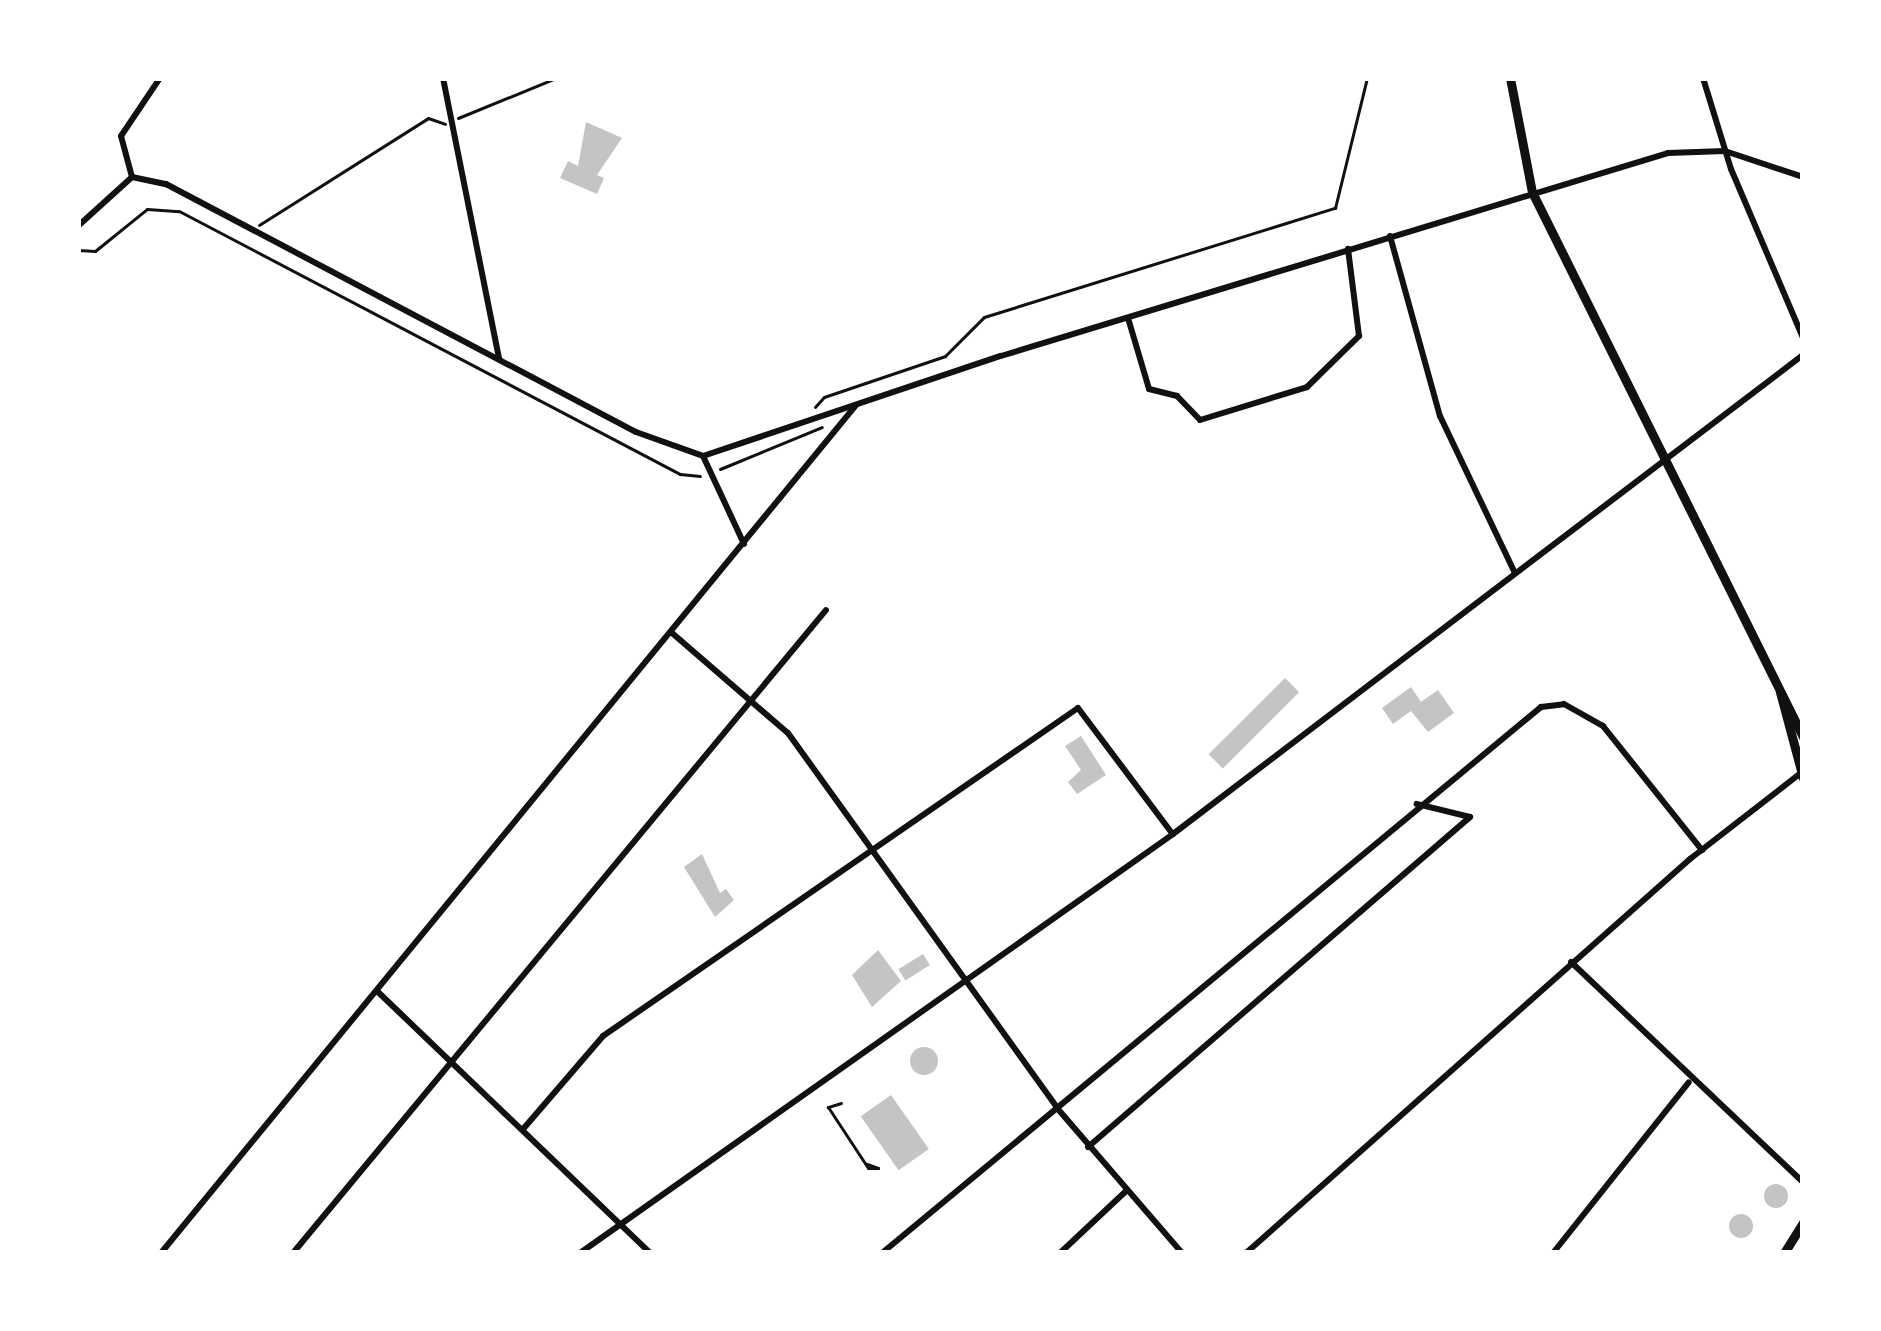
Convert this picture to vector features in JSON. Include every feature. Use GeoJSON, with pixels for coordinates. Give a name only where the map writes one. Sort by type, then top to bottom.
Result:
{"type":"FeatureCollection","features":[{"type":"Feature","properties":{"kind":"main road"},"geometry":{"type":"LineString","coordinates":[[1510,78],[1532,192],[1803,737]]}},
{"type":"Feature","properties":{"kind":"main road"},"geometry":{"type":"LineString","coordinates":[[1780,692],[1802,776]]}},
{"type":"Feature","properties":{"kind":"main road"},"geometry":{"type":"LineString","coordinates":[[1784,1253],[1803,1222]]}},
{"type":"Feature","properties":{"kind":"street"},"geometry":{"type":"LineString","coordinates":[[133,177],[121,136],[160,78]]}},
{"type":"Feature","properties":{"kind":"street"},"geometry":{"type":"LineString","coordinates":[[443,78],[456,118],[499,358]]}},
{"type":"Feature","properties":{"kind":"street"},"geometry":{"type":"LineString","coordinates":[[1703,78],[1725,151],[1803,338]]}},
{"type":"Feature","properties":{"kind":"street"},"geometry":{"type":"LineString","coordinates":[[133,177],[166,184],[665,446],[703,456],[1127,316],[1668,153],[1725,151],[1803,177]]}},
{"type":"Feature","properties":{"kind":"street"},"geometry":{"type":"LineString","coordinates":[[78,226],[133,177]]}},
{"type":"Feature","properties":{"kind":"street"},"geometry":{"type":"LineString","coordinates":[[1390,236],[1440,416],[1515,573]]}},
{"type":"Feature","properties":{"kind":"street"},"geometry":{"type":"LineString","coordinates":[[1127,316],[1149,388],[1177,396],[1200,420],[1307,387],[1354,345],[1360,302],[1348,249]]}},
{"type":"Feature","properties":{"kind":"street"},"geometry":{"type":"LineString","coordinates":[[580,1253],[617,1221],[1173,834],[1803,356]]}},
{"type":"Feature","properties":{"kind":"street"},"geometry":{"type":"LineString","coordinates":[[161,1253],[856,405]]}},
{"type":"Feature","properties":{"kind":"street"},"geometry":{"type":"LineString","coordinates":[[703,456],[745,544]]}},
{"type":"Feature","properties":{"kind":"street"},"geometry":{"type":"LineString","coordinates":[[293,1253],[826,610]]}},
{"type":"Feature","properties":{"kind":"street"},"geometry":{"type":"LineString","coordinates":[[672,633],[788,733],[1057,1108],[1182,1253]]}},
{"type":"Feature","properties":{"kind":"street"},"geometry":{"type":"LineString","coordinates":[[881,1253],[1417,804],[1540,707],[1564,704],[1603,726],[1702,850]]}},
{"type":"Feature","properties":{"kind":"street"},"geometry":{"type":"LineString","coordinates":[[524,1128],[604,1036],[1078,709],[1173,834]]}},
{"type":"Feature","properties":{"kind":"street"},"geometry":{"type":"LineString","coordinates":[[1247,1253],[1571,962],[1702,850],[1802,776]]}},
{"type":"Feature","properties":{"kind":"street"},"geometry":{"type":"LineString","coordinates":[[1088,1147],[1470,818],[1417,804]]}},
{"type":"Feature","properties":{"kind":"street"},"geometry":{"type":"LineString","coordinates":[[1571,962],[1689,1082],[1803,1182]]}},
{"type":"Feature","properties":{"kind":"street"},"geometry":{"type":"LineString","coordinates":[[376,991],[455,1060],[650,1253]]}},
{"type":"Feature","properties":{"kind":"street"},"geometry":{"type":"LineString","coordinates":[[1553,1253],[1689,1082]]}},
{"type":"Feature","properties":{"kind":"street"},"geometry":{"type":"LineString","coordinates":[[1060,1253],[1126,1191]]}},
{"type":"Feature","properties":{"kind":"path"},"geometry":{"type":"LineString","coordinates":[[261,224],[428,118],[447,125],[556,78]]}},
{"type":"Feature","properties":{"kind":"path"},"geometry":{"type":"LineString","coordinates":[[817,412],[824,397],[945,356],[984,317],[1335,208],[1367,78]]}},
{"type":"Feature","properties":{"kind":"path"},"geometry":{"type":"LineString","coordinates":[[78,250],[95,251],[140,212],[178,211],[680,474],[703,476]]}},
{"type":"Feature","properties":{"kind":"path"},"geometry":{"type":"LineString","coordinates":[[716,471],[818,431],[821,423]]}},
{"type":"Feature","properties":{"kind":"path"},"geometry":{"type":"LineString","coordinates":[[841,1103],[828,1107],[867,1164]]}},
{"type":"Feature","properties":{"kind":"building"},"geometry":{"type":"Polygon","coordinates":[[[586,122],[622,138],[597,175],[604,178],[597,194],[560,178],[568,161],[578,166],[586,122]]]}},
{"type":"Feature","properties":{"kind":"building"},"geometry":{"type":"Polygon","coordinates":[[[1285,678],[1299,692],[1223,769],[1209,754],[1285,678]]]}},
{"type":"Feature","properties":{"kind":"building"},"geometry":{"type":"Polygon","coordinates":[[[1411,687],[1421,702],[1438,690],[1454,713],[1428,732],[1411,711],[1393,724],[1382,708],[1411,687]]]}},
{"type":"Feature","properties":{"kind":"building"},"geometry":{"type":"Polygon","coordinates":[[[1081,736],[1106,775],[1077,794],[1068,782],[1081,770],[1065,746],[1081,736]]]}},
{"type":"Feature","properties":{"kind":"building"},"geometry":{"type":"Polygon","coordinates":[[[702,854],[720,893],[726,889],[734,900],[715,917],[684,867],[702,854]]]}},
{"type":"Feature","properties":{"kind":"building"},"geometry":{"type":"Polygon","coordinates":[[[878,950],[901,981],[872,1007],[852,975],[878,950]]]}},
{"type":"Feature","properties":{"kind":"building"},"geometry":{"type":"Polygon","coordinates":[[[923,954],[930,965],[905,980],[898,969],[923,954]]]}},
{"type":"Feature","properties":{"kind":"building"},"geometry":{"type":"Polygon","coordinates":[[[924,1047],[934,1051],[938,1061],[934,1071],[924,1075],[914,1071],[910,1061],[914,1051],[924,1047]]]}},
{"type":"Feature","properties":{"kind":"building"},"geometry":{"type":"Polygon","coordinates":[[[891,1095],[929,1149],[899,1170],[861,1116],[891,1095]]]}},
{"type":"Feature","properties":{"kind":"building"},"geometry":{"type":"Polygon","coordinates":[[[1776,1184],[1785,1187],[1785,1205],[1776,1208],[1767,1205],[1764,1196],[1767,1187],[1776,1184]]]}},
{"type":"Feature","properties":{"kind":"building"},"geometry":{"type":"Polygon","coordinates":[[[1741,1214],[1753,1226],[1741,1238],[1729,1226],[1741,1214]]]}}]}
